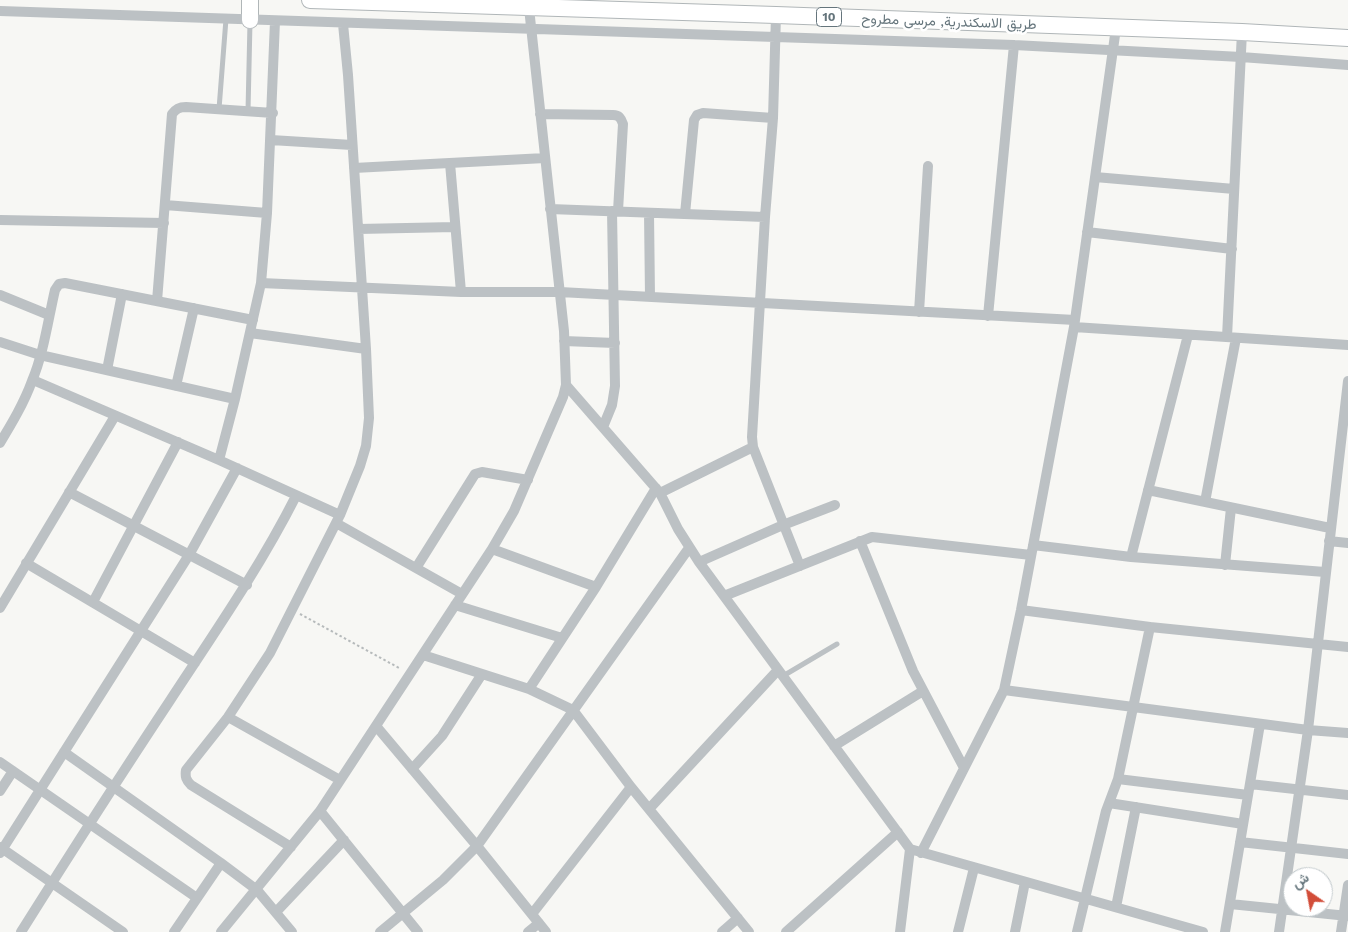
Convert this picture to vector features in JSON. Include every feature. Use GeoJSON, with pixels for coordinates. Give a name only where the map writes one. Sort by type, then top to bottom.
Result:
{"type":"FeatureCollection","features":[{"type":"Feature","properties":{"kind":"main road"},"geometry":{"type":"LineString","coordinates":[[250,0],[250,20]]}},
{"type":"Feature","properties":{"kind":"main road","name":"طريق الاسكندرية, مرسى مطروح"},"geometry":{"type":"LineString","coordinates":[[310,0],[1242,32],[1348,38]]}},
{"type":"Feature","properties":{"kind":"street"},"geometry":{"type":"LineString","coordinates":[[221,932],[320,811],[492,549],[514,511],[563,397],[566,385],[560,292],[529,8]]}},
{"type":"Feature","properties":{"kind":"street"},"geometry":{"type":"LineString","coordinates":[[0,11],[1014,45],[1241,57],[1348,65]]}},
{"type":"Feature","properties":{"kind":"street"},"geometry":{"type":"LineString","coordinates":[[776,15],[773,118],[765,217],[752,447],[800,566]]}},
{"type":"Feature","properties":{"kind":"street"},"geometry":{"type":"LineString","coordinates":[[219,460],[261,283],[273,113],[275,21]]}},
{"type":"Feature","properties":{"kind":"street"},"geometry":{"type":"LineString","coordinates":[[291,848],[191,785],[186,780],[186,770],[228,717],[270,653],[338,519],[362,461],[368,435],[366,349],[343,24]]}},
{"type":"Feature","properties":{"kind":"street"},"geometry":{"type":"LineString","coordinates":[[921,853],[1004,690],[1075,324],[1116,28]]}},
{"type":"Feature","properties":{"kind":"street"},"geometry":{"type":"LineString","coordinates":[[1205,502],[1232,338],[1232,249],[1242,32]]}},
{"type":"Feature","properties":{"kind":"street"},"geometry":{"type":"LineString","coordinates":[[988,316],[1014,45]]}},
{"type":"Feature","properties":{"kind":"street"},"geometry":{"type":"LineString","coordinates":[[158,300],[172,114],[180,107],[273,113]]}},
{"type":"Feature","properties":{"kind":"street"},"geometry":{"type":"LineString","coordinates":[[685,214],[694,120],[697,115],[703,113],[773,118]]}},
{"type":"Feature","properties":{"kind":"street"},"geometry":{"type":"LineString","coordinates":[[540,114],[613,115],[622,120],[623,124],[615,211],[614,396],[604,427]]}},
{"type":"Feature","properties":{"kind":"street"},"geometry":{"type":"LineString","coordinates":[[271,140],[352,144]]}},
{"type":"Feature","properties":{"kind":"street"},"geometry":{"type":"LineString","coordinates":[[354,168],[545,158]]}},
{"type":"Feature","properties":{"kind":"street"},"geometry":{"type":"LineString","coordinates":[[450,163],[461,292]]}},
{"type":"Feature","properties":{"kind":"street"},"geometry":{"type":"LineString","coordinates":[[919,312],[928,166]]}},
{"type":"Feature","properties":{"kind":"street"},"geometry":{"type":"LineString","coordinates":[[1095,177],[1234,189]]}},
{"type":"Feature","properties":{"kind":"street"},"geometry":{"type":"LineString","coordinates":[[165,206],[267,213]]}},
{"type":"Feature","properties":{"kind":"street"},"geometry":{"type":"LineString","coordinates":[[550,209],[765,217]]}},
{"type":"Feature","properties":{"kind":"street"},"geometry":{"type":"LineString","coordinates":[[649,213],[650,297]]}},
{"type":"Feature","properties":{"kind":"street"},"geometry":{"type":"LineString","coordinates":[[0,220],[164,223]]}},
{"type":"Feature","properties":{"kind":"street"},"geometry":{"type":"LineString","coordinates":[[358,229],[455,227]]}},
{"type":"Feature","properties":{"kind":"street"},"geometry":{"type":"LineString","coordinates":[[1087,232],[1232,249]]}},
{"type":"Feature","properties":{"kind":"street"},"geometry":{"type":"LineString","coordinates":[[0,443],[14,420],[33,380],[56,286],[62,283],[158,300],[253,320]]}},
{"type":"Feature","properties":{"kind":"street"},"geometry":{"type":"LineString","coordinates":[[261,283],[461,292],[560,292],[919,312],[988,316],[1188,335],[1348,345]]}},
{"type":"Feature","properties":{"kind":"street"},"geometry":{"type":"LineString","coordinates":[[107,370],[122,294]]}},
{"type":"Feature","properties":{"kind":"street"},"geometry":{"type":"LineString","coordinates":[[0,295],[49,315]]}},
{"type":"Feature","properties":{"kind":"street"},"geometry":{"type":"LineString","coordinates":[[176,386],[194,308]]}},
{"type":"Feature","properties":{"kind":"street"},"geometry":{"type":"LineString","coordinates":[[250,333],[366,349]]}},
{"type":"Feature","properties":{"kind":"street"},"geometry":{"type":"LineString","coordinates":[[1131,557],[1188,335]]}},
{"type":"Feature","properties":{"kind":"street"},"geometry":{"type":"LineString","coordinates":[[564,341],[615,343]]}},
{"type":"Feature","properties":{"kind":"street"},"geometry":{"type":"LineString","coordinates":[[0,342],[40,355],[235,399]]}},
{"type":"Feature","properties":{"kind":"street"},"geometry":{"type":"LineString","coordinates":[[33,380],[219,460],[296,496],[338,519],[416,568],[462,594]]}},
{"type":"Feature","properties":{"kind":"street"},"geometry":{"type":"LineString","coordinates":[[1279,932],[1308,730],[1348,381]]}},
{"type":"Feature","properties":{"kind":"street"},"geometry":{"type":"LineString","coordinates":[[566,385],[658,490],[689,548],[910,849],[1185,929],[1203,932]]}},
{"type":"Feature","properties":{"kind":"street"},"geometry":{"type":"LineString","coordinates":[[0,608],[115,416]]}},
{"type":"Feature","properties":{"kind":"street"},"geometry":{"type":"LineString","coordinates":[[93,602],[178,442]]}},
{"type":"Feature","properties":{"kind":"street"},"geometry":{"type":"LineString","coordinates":[[529,689],[658,490],[752,447]]}},
{"type":"Feature","properties":{"kind":"street"},"geometry":{"type":"LineString","coordinates":[[123,932],[1,849],[189,555],[237,468]]}},
{"type":"Feature","properties":{"kind":"street"},"geometry":{"type":"LineString","coordinates":[[416,568],[475,474],[482,472],[528,480]]}},
{"type":"Feature","properties":{"kind":"street"},"geometry":{"type":"LineString","coordinates":[[1148,490],[1330,528]]}},
{"type":"Feature","properties":{"kind":"street"},"geometry":{"type":"LineString","coordinates":[[69,492],[246,585]]}},
{"type":"Feature","properties":{"kind":"street"},"geometry":{"type":"LineString","coordinates":[[21,932],[89,824],[246,585],[275,538],[296,496]]}},
{"type":"Feature","properties":{"kind":"street"},"geometry":{"type":"LineString","coordinates":[[699,562],[783,525],[835,506]]}},
{"type":"Feature","properties":{"kind":"street"},"geometry":{"type":"LineString","coordinates":[[1225,566],[1231,508]]}},
{"type":"Feature","properties":{"kind":"street"},"geometry":{"type":"LineString","coordinates":[[724,596],[872,537],[1225,566],[1325,572]]}},
{"type":"Feature","properties":{"kind":"street"},"geometry":{"type":"LineString","coordinates":[[860,541],[906,655],[964,768]]}},
{"type":"Feature","properties":{"kind":"street"},"geometry":{"type":"LineString","coordinates":[[1329,541],[1348,544]]}},
{"type":"Feature","properties":{"kind":"street"},"geometry":{"type":"LineString","coordinates":[[380,932],[448,876],[477,846],[689,548]]}},
{"type":"Feature","properties":{"kind":"street"},"geometry":{"type":"LineString","coordinates":[[492,549],[596,587]]}},
{"type":"Feature","properties":{"kind":"street"},"geometry":{"type":"LineString","coordinates":[[26,563],[195,663]]}},
{"type":"Feature","properties":{"kind":"street"},"geometry":{"type":"LineString","coordinates":[[455,605],[562,638]]}},
{"type":"Feature","properties":{"kind":"street"},"geometry":{"type":"LineString","coordinates":[[1021,610],[1150,627],[1348,647]]}},
{"type":"Feature","properties":{"kind":"street"},"geometry":{"type":"LineString","coordinates":[[1077,932],[1109,803],[1118,778],[1150,627]]}},
{"type":"Feature","properties":{"kind":"street"},"geometry":{"type":"LineString","coordinates":[[423,655],[529,689],[573,710],[630,787],[749,932]]}},
{"type":"Feature","properties":{"kind":"street"},"geometry":{"type":"LineString","coordinates":[[648,809],[781,673]]}},
{"type":"Feature","properties":{"kind":"street"},"geometry":{"type":"LineString","coordinates":[[412,769],[442,736],[482,674]]}},
{"type":"Feature","properties":{"kind":"street"},"geometry":{"type":"LineString","coordinates":[[1004,690],[1260,724],[1348,733]]}},
{"type":"Feature","properties":{"kind":"street"},"geometry":{"type":"LineString","coordinates":[[834,746],[923,691]]}},
{"type":"Feature","properties":{"kind":"street"},"geometry":{"type":"LineString","coordinates":[[228,717],[340,780]]}},
{"type":"Feature","properties":{"kind":"street"},"geometry":{"type":"LineString","coordinates":[[1225,932],[1260,724]]}},
{"type":"Feature","properties":{"kind":"street"},"geometry":{"type":"LineString","coordinates":[[376,726],[477,846],[546,932]]}},
{"type":"Feature","properties":{"kind":"street"},"geometry":{"type":"LineString","coordinates":[[64,752],[257,890],[292,932]]}},
{"type":"Feature","properties":{"kind":"street"},"geometry":{"type":"LineString","coordinates":[[0,762],[197,898]]}},
{"type":"Feature","properties":{"kind":"street"},"geometry":{"type":"LineString","coordinates":[[0,791],[13,771]]}},
{"type":"Feature","properties":{"kind":"street"},"geometry":{"type":"LineString","coordinates":[[1118,778],[1248,795]]}},
{"type":"Feature","properties":{"kind":"street"},"geometry":{"type":"LineString","coordinates":[[1250,784],[1348,795]]}},
{"type":"Feature","properties":{"kind":"street"},"geometry":{"type":"LineString","coordinates":[[532,914],[630,787]]}},
{"type":"Feature","properties":{"kind":"street"},"geometry":{"type":"LineString","coordinates":[[1109,803],[1243,824]]}},
{"type":"Feature","properties":{"kind":"street"},"geometry":{"type":"LineString","coordinates":[[1116,908],[1136,807]]}},
{"type":"Feature","properties":{"kind":"street"},"geometry":{"type":"LineString","coordinates":[[320,811],[418,932]]}},
{"type":"Feature","properties":{"kind":"street"},"geometry":{"type":"LineString","coordinates":[[786,932],[898,832]]}},
{"type":"Feature","properties":{"kind":"street"},"geometry":{"type":"LineString","coordinates":[[276,912],[344,840]]}},
{"type":"Feature","properties":{"kind":"street"},"geometry":{"type":"LineString","coordinates":[[1240,842],[1348,854]]}},
{"type":"Feature","properties":{"kind":"street"},"geometry":{"type":"LineString","coordinates":[[900,932],[910,849]]}},
{"type":"Feature","properties":{"kind":"street"},"geometry":{"type":"LineString","coordinates":[[174,932],[221,863]]}},
{"type":"Feature","properties":{"kind":"street"},"geometry":{"type":"LineString","coordinates":[[958,932],[974,868]]}},
{"type":"Feature","properties":{"kind":"street"},"geometry":{"type":"LineString","coordinates":[[1015,932],[1025,882]]}},
{"type":"Feature","properties":{"kind":"street"},"geometry":{"type":"LineString","coordinates":[[1341,932],[1345,916],[1348,885]]}},
{"type":"Feature","properties":{"kind":"street"},"geometry":{"type":"LineString","coordinates":[[1230,904],[1345,916]]}},
{"type":"Feature","properties":{"kind":"street"},"geometry":{"type":"LineString","coordinates":[[722,932],[738,918]]}},
{"type":"Feature","properties":{"kind":"street"},"geometry":{"type":"LineString","coordinates":[[102,932],[109,922]]}},
{"type":"Feature","properties":{"kind":"street"},"geometry":{"type":"LineString","coordinates":[[528,932],[539,923]]}},
{"type":"Feature","properties":{"kind":"lane"},"geometry":{"type":"LineString","coordinates":[[219,109],[226,19]]}},
{"type":"Feature","properties":{"kind":"lane"},"geometry":{"type":"LineString","coordinates":[[248,111],[250,20]]}},
{"type":"Feature","properties":{"kind":"lane"},"geometry":{"type":"LineString","coordinates":[[781,673],[838,644]]}},
{"type":"Feature","properties":{"kind":"path"},"geometry":{"type":"LineString","coordinates":[[293,610],[410,674]]}}]}
